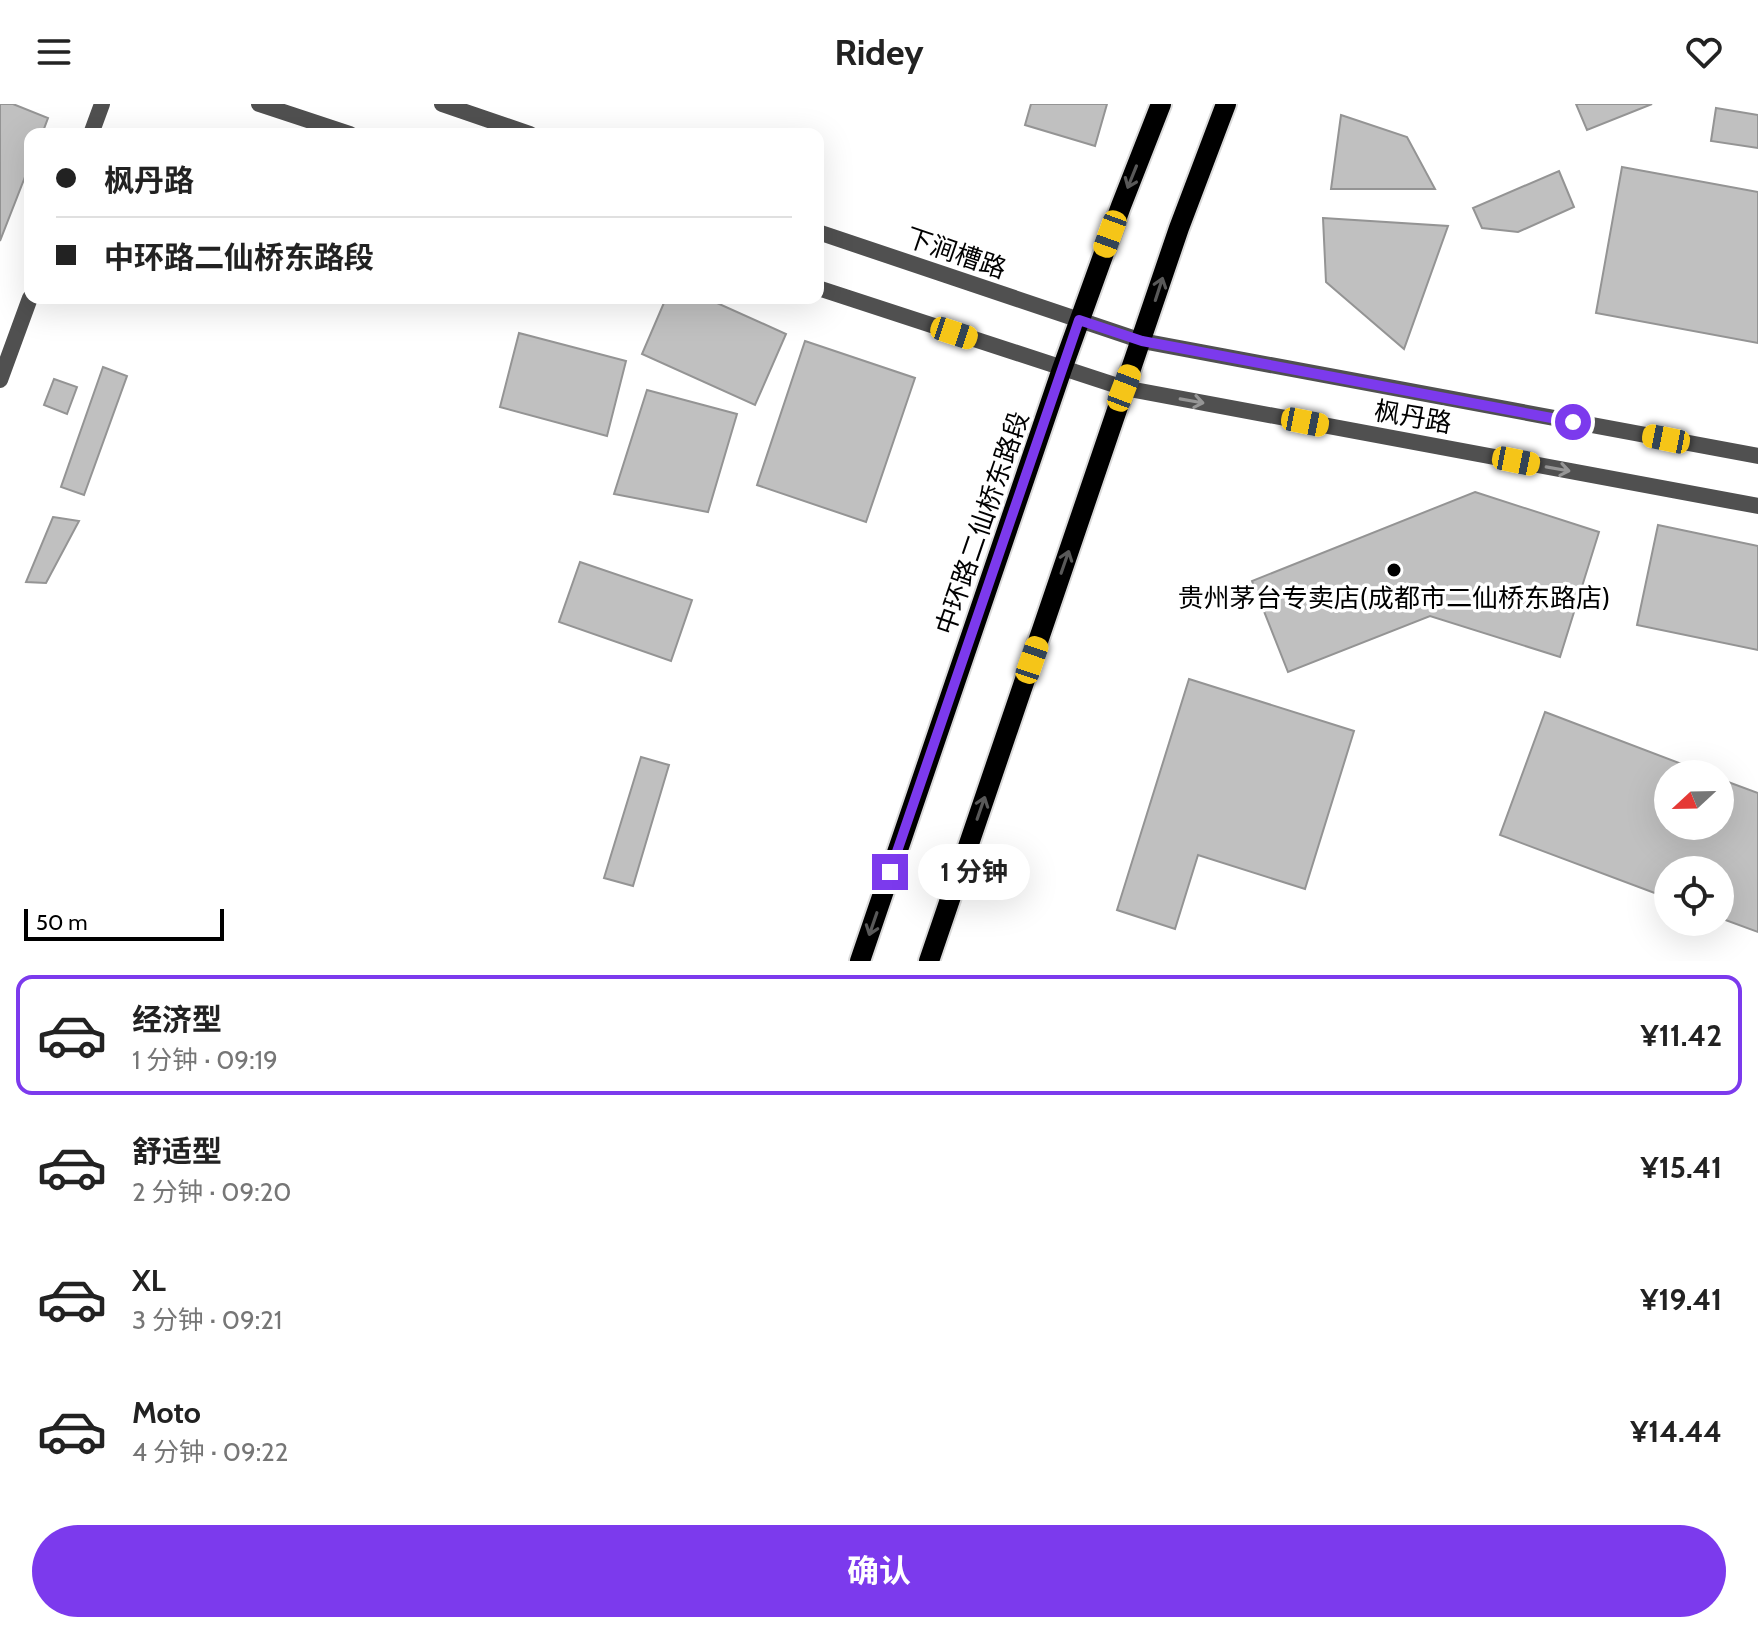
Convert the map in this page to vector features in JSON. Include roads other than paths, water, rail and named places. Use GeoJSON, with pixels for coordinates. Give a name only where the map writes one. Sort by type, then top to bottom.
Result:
{"type":"FeatureCollection","features":[{"type":"Feature","properties":{"kind":"main road","name":"中环路二仙桥东路段"},"geometry":{"type":"LineString","coordinates":[[860,961],[1079,320],[1161,104]]}},
{"type":"Feature","properties":{"kind":"main road"},"geometry":{"type":"LineString","coordinates":[[929,961],[1179,228],[1226,104]]}},
{"type":"Feature","properties":{"kind":"street"},"geometry":{"type":"LineString","coordinates":[[93,128],[102,104]]}},
{"type":"Feature","properties":{"kind":"street"},"geometry":{"type":"LineString","coordinates":[[259,104],[332,128]]}},
{"type":"Feature","properties":{"kind":"street"},"geometry":{"type":"LineString","coordinates":[[442,104],[512,128]]}},
{"type":"Feature","properties":{"kind":"street","name":"下涧槽路"},"geometry":{"type":"LineString","coordinates":[[824,234],[1079,320]]}},
{"type":"Feature","properties":{"kind":"street"},"geometry":{"type":"LineString","coordinates":[[824,290],[1062,369]]}},
{"type":"Feature","properties":{"kind":"street"},"geometry":{"type":"LineString","coordinates":[[0,380],[28,304]]}},
{"type":"Feature","properties":{"kind":"street","name":"枫丹路"},"geometry":{"type":"LineString","coordinates":[[1079,320],[1142,341],[1758,456]]}},
{"type":"Feature","properties":{"kind":"street","name":"枫丹路"},"geometry":{"type":"LineString","coordinates":[[1062,369],[1124,388],[1758,506]]}},
{"type":"Feature","properties":{"kind":"place","name":"贵州茅台专卖店(成都市二仙桥东路店)"},"geometry":{"type":"Point","coordinates":[1394,570]}}]}
